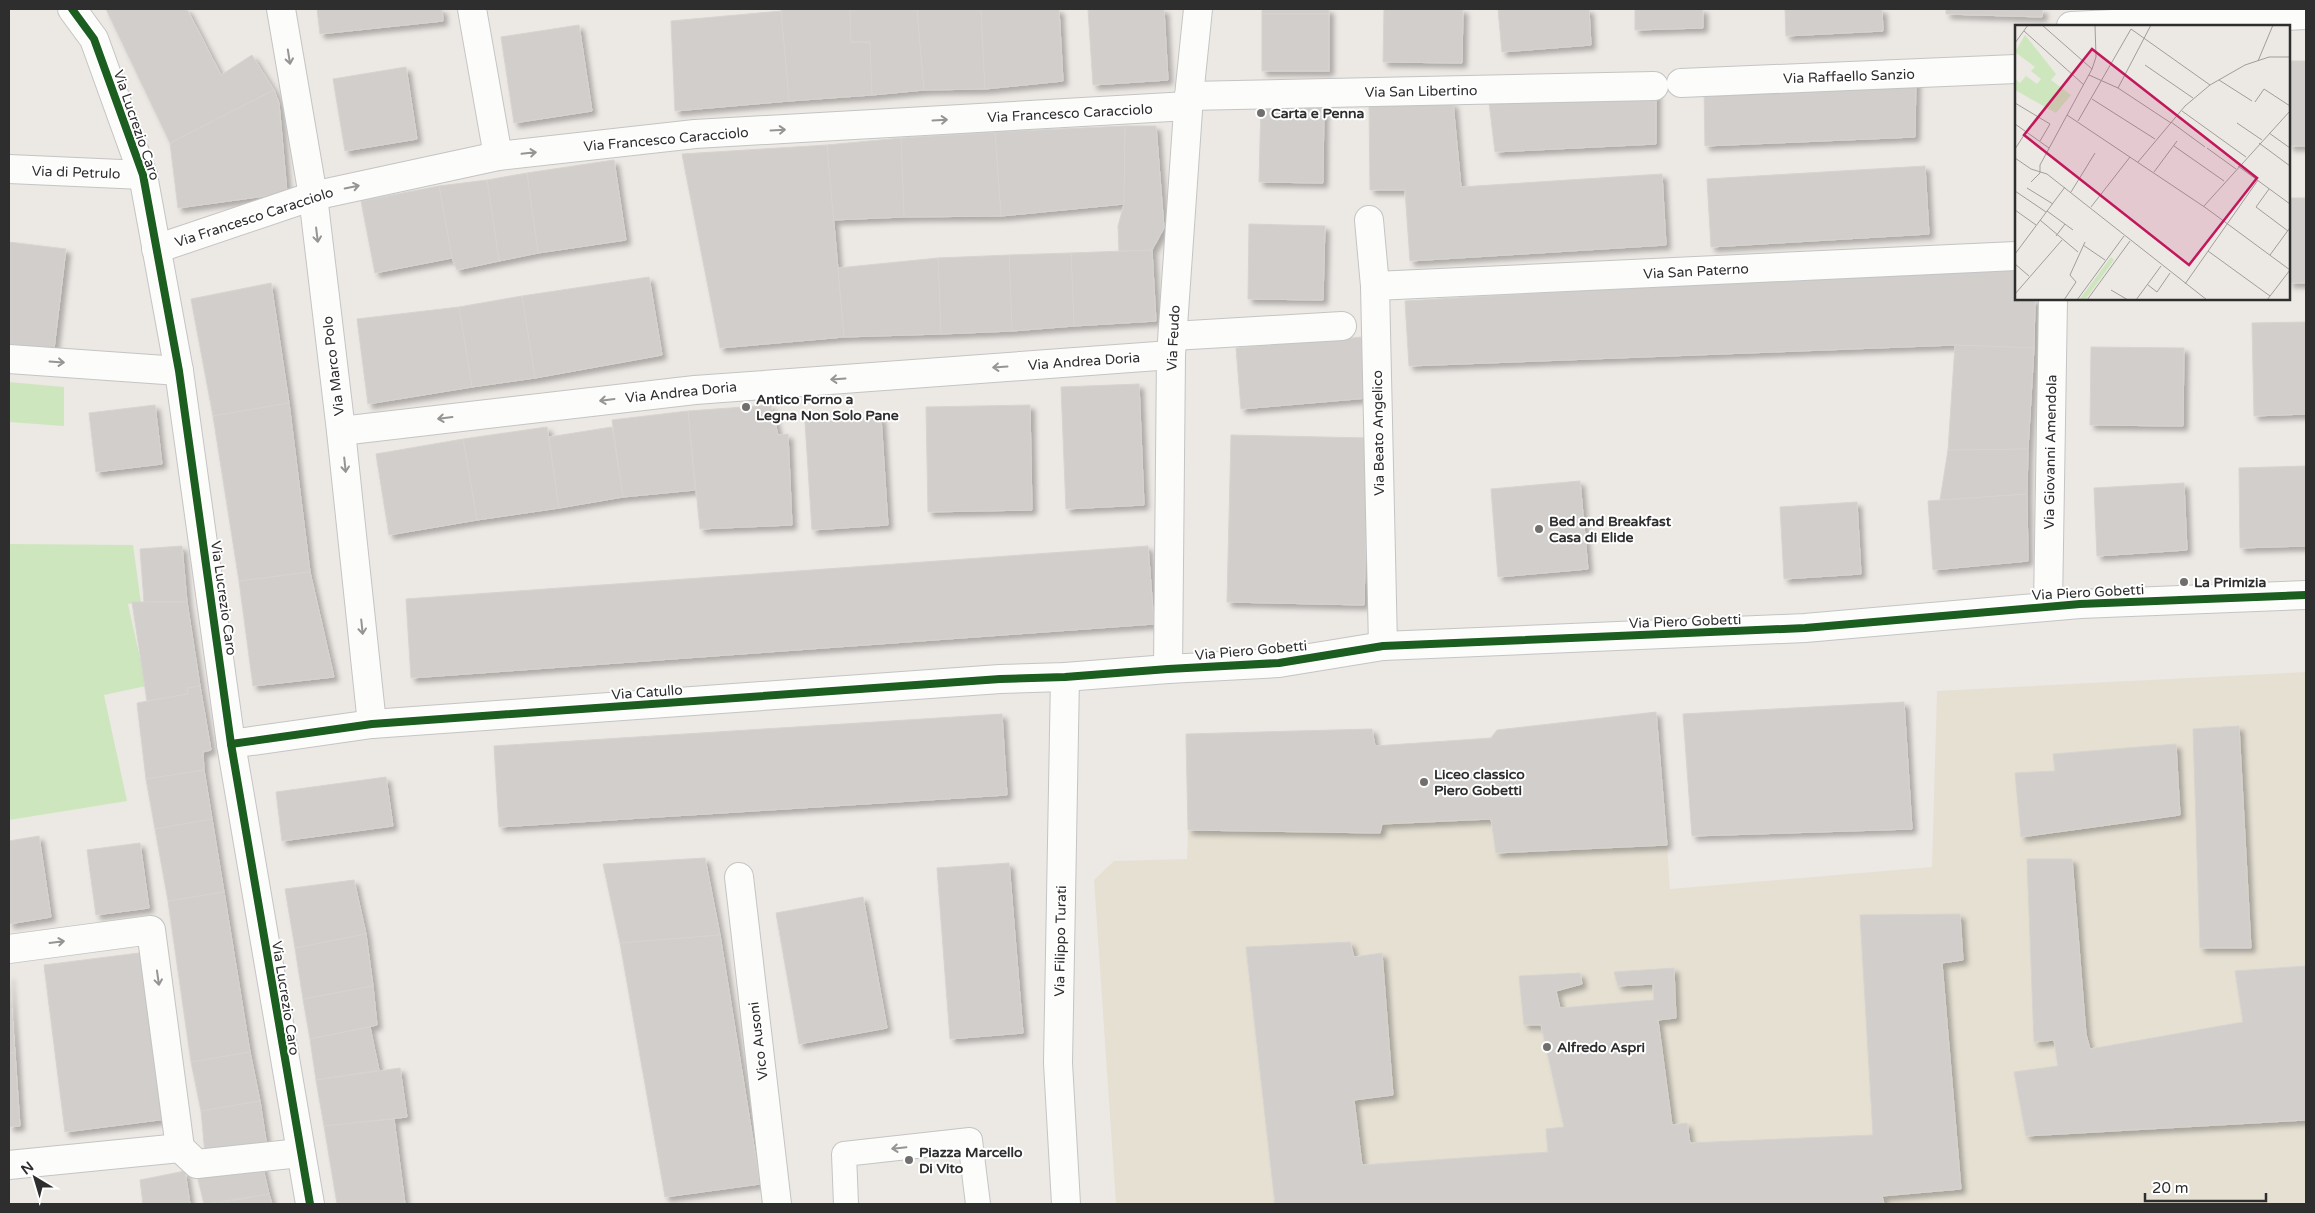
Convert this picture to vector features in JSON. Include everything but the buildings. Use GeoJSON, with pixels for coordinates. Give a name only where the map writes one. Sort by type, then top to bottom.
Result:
{"type":"FeatureCollection","features":[{"type":"Feature","properties":{"kind":"street","name":"Via Lucrezio Caro"},"geometry":{"type":"LineString","coordinates":[[72,9],[94,39],[143,175],[179,372],[231,744],[310,1204]]}},
{"type":"Feature","properties":{"kind":"street","name":"Via Marco Polo"},"geometry":{"type":"LineString","coordinates":[[281,9],[312,196],[341,431],[372,724]]}},
{"type":"Feature","properties":{"kind":"street"},"geometry":{"type":"LineString","coordinates":[[472,9],[498,156]]}},
{"type":"Feature","properties":{"kind":"street","name":"Via Feudo"},"geometry":{"type":"LineString","coordinates":[[1168,669],[1172,346],[1189,101],[1198,9]]}},
{"type":"Feature","properties":{"kind":"street"},"geometry":{"type":"LineString","coordinates":[[2070,9],[2070,25]]}},
{"type":"Feature","properties":{"kind":"street"},"geometry":{"type":"LineString","coordinates":[[2094,25],[2306,16]]}},
{"type":"Feature","properties":{"kind":"street","name":"Via Raffaello Sanzio"},"geometry":{"type":"LineString","coordinates":[[1681,83],[2015,69]]}},
{"type":"Feature","properties":{"kind":"street","name":"Via San Libertino"},"geometry":{"type":"LineString","coordinates":[[1189,101],[1654,86]]}},
{"type":"Feature","properties":{"kind":"street","name":"Via Francesco Caracciolo"},"geometry":{"type":"LineString","coordinates":[[156,249],[312,196],[498,156],[695,134],[1189,101]]}},
{"type":"Feature","properties":{"kind":"street","name":"Via di Petrulo"},"geometry":{"type":"LineString","coordinates":[[9,169],[143,175]]}},
{"type":"Feature","properties":{"kind":"street","name":"Via Beato Angelico"},"geometry":{"type":"LineString","coordinates":[[1370,220],[1375,286],[1383,646]]}},
{"type":"Feature","properties":{"kind":"street","name":"Via San Paterno"},"geometry":{"type":"LineString","coordinates":[[1375,286],[2015,256]]}},
{"type":"Feature","properties":{"kind":"street","name":"Via Giovanni Amendola"},"geometry":{"type":"LineString","coordinates":[[2048,606],[2052,300]]}},
{"type":"Feature","properties":{"kind":"street","name":"Via Andrea Doria"},"geometry":{"type":"LineString","coordinates":[[341,431],[695,390],[1172,346],[1342,326]]}},
{"type":"Feature","properties":{"kind":"street"},"geometry":{"type":"LineString","coordinates":[[9,358],[179,372]]}},
{"type":"Feature","properties":{"kind":"street","name":"Via Piero Gobetti"},"geometry":{"type":"LineString","coordinates":[[1065,677],[1279,663],[1383,646],[1805,628],[2048,606],[2306,595]]}},
{"type":"Feature","properties":{"kind":"street","name":"Via Catullo"},"geometry":{"type":"LineString","coordinates":[[231,744],[372,724],[990,680],[1065,677]]}},
{"type":"Feature","properties":{"kind":"street","name":"Via Filippo Turati"},"geometry":{"type":"LineString","coordinates":[[1063,1203],[1058,1063],[1065,677]]}},
{"type":"Feature","properties":{"kind":"street","name":"Vico Ausoni"},"geometry":{"type":"LineString","coordinates":[[739,877],[777,1204]]}},
{"type":"Feature","properties":{"kind":"street"},"geometry":{"type":"LineString","coordinates":[[9,949],[152,930],[180,1148],[196,1164],[300,1152]]}},
{"type":"Feature","properties":{"kind":"street"},"geometry":{"type":"LineString","coordinates":[[9,1165],[180,1148]]}},
{"type":"Feature","properties":{"kind":"lane"},"geometry":{"type":"LineString","coordinates":[[846,1204],[844,1154],[970,1140],[978,1204]]}},
{"type":"Feature","properties":{"kind":"shaded area","name":"Alfredo Aspri"},"geometry":{"type":"Polygon","coordinates":[[[2306,672],[2306,1204],[1116,1204],[1094,880],[1114,861],[1187,859],[1188,830],[1380,833],[1382,824],[1491,819],[1496,853],[1667,845],[1670,889],[1932,867],[1937,691],[2306,672]]]}},
{"type":"Feature","properties":{"kind":"green space"},"geometry":{"type":"Polygon","coordinates":[[[9,382],[64,387],[64,426],[9,422],[9,382]]]}},
{"type":"Feature","properties":{"kind":"green space"},"geometry":{"type":"Polygon","coordinates":[[[9,544],[133,545],[141,603],[128,604],[146,686],[104,695],[127,801],[9,820],[9,544]]]}},
{"type":"Feature","properties":{"kind":"cycle path"},"geometry":{"type":"LineString","coordinates":[[72,9],[94,39],[143,175],[179,371],[231,744],[310,1204]]}},
{"type":"Feature","properties":{"kind":"cycle path"},"geometry":{"type":"LineString","coordinates":[[231,744],[372,724],[1000,679],[1065,677],[1279,663],[1383,646],[1805,628],[2080,604],[2306,595]]}},
{"type":"Feature","properties":{"kind":"place","name":"Carta e Penna"},"geometry":{"type":"Point","coordinates":[1261,113]}},
{"type":"Feature","properties":{"kind":"place","name":"Antico Forno a Legna Non Solo Pane"},"geometry":{"type":"Point","coordinates":[746,407]}},
{"type":"Feature","properties":{"kind":"place","name":"Bed and Breakfast Casa di Elide"},"geometry":{"type":"Point","coordinates":[1539,529]}},
{"type":"Feature","properties":{"kind":"place","name":"La Primizia"},"geometry":{"type":"Point","coordinates":[2184,582]}},
{"type":"Feature","properties":{"kind":"place","name":"Liceo classico Piero Gobetti"},"geometry":{"type":"Point","coordinates":[1424,782]}},
{"type":"Feature","properties":{"kind":"place","name":"Alfredo Aspri"},"geometry":{"type":"Point","coordinates":[1547,1047]}},
{"type":"Feature","properties":{"kind":"place","name":"Piazza Marcello Di Vito"},"geometry":{"type":"Point","coordinates":[909,1160]}}]}
